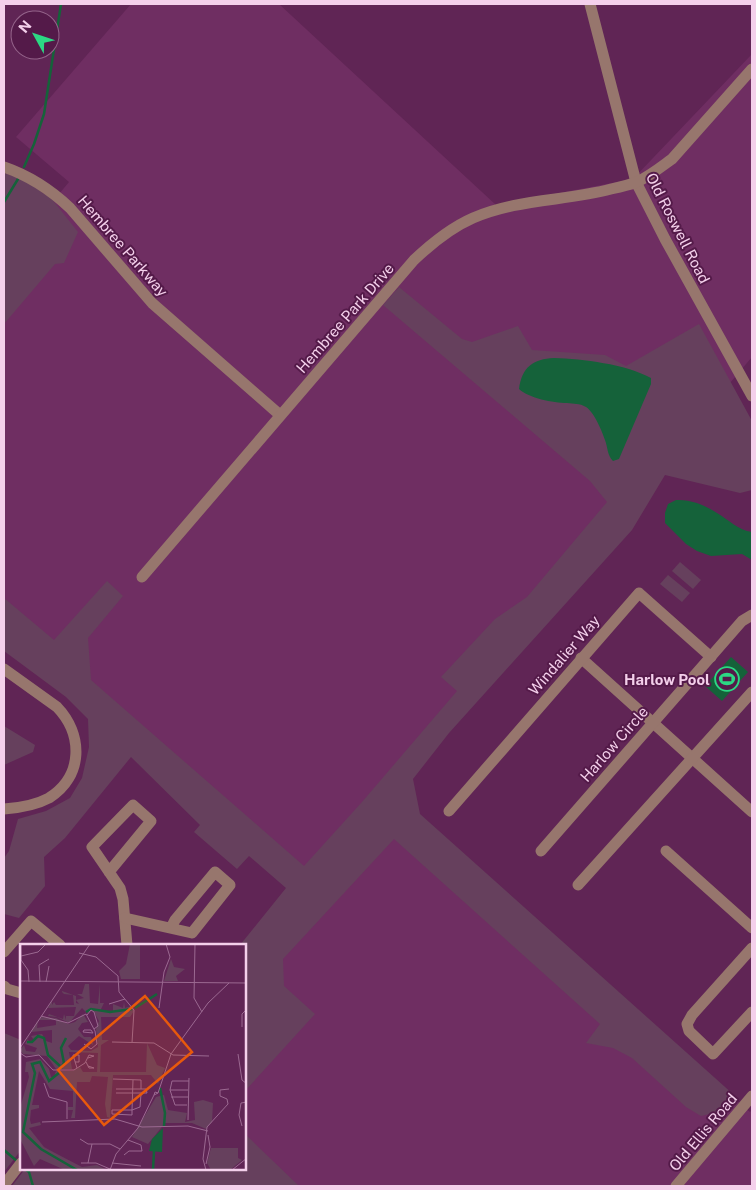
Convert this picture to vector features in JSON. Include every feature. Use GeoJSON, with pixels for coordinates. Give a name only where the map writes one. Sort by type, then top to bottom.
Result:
{"type":"FeatureCollection","features":[{"type":"Feature","properties":{"kind":"street","name":"Old Roswell Road"},"geometry":{"type":"LineString","coordinates":[[590,4],[636,182],[665,239],[752,396]]}},
{"type":"Feature","properties":{"kind":"street","name":"Hembree Park Drive"},"geometry":{"type":"LineString","coordinates":[[142,576],[414,260],[431,244],[473,218],[498,209],[591,194],[636,182],[657,171],[672,159],[752,69]]}},
{"type":"Feature","properties":{"kind":"street","name":"Hembree Parkway"},"geometry":{"type":"LineString","coordinates":[[4,167],[38,182],[55,193],[152,303],[280,415]]}},
{"type":"Feature","properties":{"kind":"street","name":"Windalier Way"},"geometry":{"type":"LineString","coordinates":[[449,811],[639,592],[711,657]]}},
{"type":"Feature","properties":{"kind":"street","name":"Harlow Circle"},"geometry":{"type":"LineString","coordinates":[[541,851],[742,621],[752,615]]}},
{"type":"Feature","properties":{"kind":"street"},"geometry":{"type":"LineString","coordinates":[[581,658],[752,812]]}},
{"type":"Feature","properties":{"kind":"street"},"geometry":{"type":"LineString","coordinates":[[4,670],[61,711],[71,724],[76,746],[75,760],[70,775],[61,788],[49,798],[37,803],[4,809]]}},
{"type":"Feature","properties":{"kind":"street"},"geometry":{"type":"LineString","coordinates":[[578,885],[752,694]]}},
{"type":"Feature","properties":{"kind":"street"},"geometry":{"type":"LineString","coordinates":[[109,872],[151,821],[133,805],[92,847],[109,872],[120,888],[126,918],[127,944]]}},
{"type":"Feature","properties":{"kind":"street"},"geometry":{"type":"LineString","coordinates":[[666,850],[752,928]]}},
{"type":"Feature","properties":{"kind":"street"},"geometry":{"type":"LineString","coordinates":[[126,918],[171,928],[192,932],[230,885],[215,872],[175,920],[171,928]]}},
{"type":"Feature","properties":{"kind":"street"},"geometry":{"type":"LineString","coordinates":[[4,952],[31,921],[59,944]]}},
{"type":"Feature","properties":{"kind":"street"},"geometry":{"type":"LineString","coordinates":[[752,948],[687,1024],[689,1031],[714,1054],[752,1012]]}},
{"type":"Feature","properties":{"kind":"street"},"geometry":{"type":"LineString","coordinates":[[4,986],[7,989],[20,993]]}},
{"type":"Feature","properties":{"kind":"street","name":"Old Ellis Road"},"geometry":{"type":"LineString","coordinates":[[676,1186],[752,1096]]}},
{"type":"Feature","properties":{"kind":"street"},"geometry":{"type":"LineString","coordinates":[[4,1185],[20,1164]]}},
{"type":"Feature","properties":{"kind":"shaded area"},"geometry":{"type":"Polygon","coordinates":[[[131,4],[279,4],[496,205],[633,179],[752,54],[752,357],[381,794],[750,1112],[752,1110],[752,1186],[72,1186],[246,1170],[246,946],[307,875],[4,622],[4,260],[69,182],[16,137],[131,4]]]}},
{"type":"Feature","properties":{"kind":"shaded area"},"geometry":{"type":"Polygon","coordinates":[[[4,173],[22,179],[51,198],[78,232],[64,263],[55,264],[4,324],[4,173]]]}},
{"type":"Feature","properties":{"kind":"shaded area"},"geometry":{"type":"Polygon","coordinates":[[[399,287],[462,339],[472,342],[518,326],[532,350],[605,355],[626,366],[699,324],[752,421],[752,490],[740,493],[665,475],[632,530],[449,733],[413,779],[420,814],[734,1095],[718,1112],[701,1116],[686,1107],[632,1058],[613,1048],[586,1043],[600,1024],[394,839],[283,959],[284,986],[315,1014],[246,1090],[246,944],[241,944],[286,888],[249,856],[237,869],[194,832],[200,825],[131,757],[65,838],[44,857],[45,886],[19,918],[4,914],[4,858],[9,851],[18,819],[46,811],[70,798],[82,778],[89,747],[88,719],[66,697],[4,651],[4,598],[54,640],[107,581],[123,596],[88,638],[91,680],[304,866],[362,802],[457,691],[441,677],[495,619],[527,597],[607,502],[590,481],[383,305],[399,287]]]}},
{"type":"Feature","properties":{"kind":"shaded area"},"geometry":{"type":"Polygon","coordinates":[[[554,358],[591,361],[617,366],[651,378],[651,384],[619,459],[613,461],[611,459],[600,427],[589,409],[579,404],[541,399],[519,389],[523,375],[534,362],[554,358]]]}},
{"type":"Feature","properties":{"kind":"shaded area"},"geometry":{"type":"Polygon","coordinates":[[[676,500],[687,500],[702,505],[738,527],[752,532],[752,560],[742,554],[711,556],[697,551],[686,544],[665,523],[665,513],[668,504],[676,500]]]}},
{"type":"Feature","properties":{"kind":"shaded area"},"geometry":{"type":"Polygon","coordinates":[[[680,562],[701,580],[693,589],[672,571],[680,562]]]}},
{"type":"Feature","properties":{"kind":"shaded area"},"geometry":{"type":"Polygon","coordinates":[[[668,575],[690,593],[682,602],[660,584],[668,575]]]}},
{"type":"Feature","properties":{"kind":"shaded area","name":"Harlow Pool"},"geometry":{"type":"Polygon","coordinates":[[[731,657],[748,672],[722,701],[705,686],[731,657]]]}},
{"type":"Feature","properties":{"kind":"shaded area"},"geometry":{"type":"Polygon","coordinates":[[[4,726],[35,745],[33,752],[4,765],[4,726]]]}},
{"type":"Feature","properties":{"kind":"shaded area"},"geometry":{"type":"Polygon","coordinates":[[[4,1033],[20,1040],[20,1151],[4,1172],[4,1033]]]}},
{"type":"Feature","properties":{"kind":"shaded area"},"geometry":{"type":"Polygon","coordinates":[[[246,1135],[299,1186],[12,1186],[24,1170],[246,1170],[246,1135]]]}},
{"type":"Feature","properties":{"kind":"waterway"},"geometry":{"type":"LineString","coordinates":[[24,167],[44,114],[61,4]]}},
{"type":"Feature","properties":{"kind":"waterway"},"geometry":{"type":"LineString","coordinates":[[4,202],[18,179]]}},
{"type":"Feature","properties":{"kind":"waterway"},"geometry":{"type":"LineString","coordinates":[[4,1150],[18,1162]]}},
{"type":"Feature","properties":{"kind":"waterway"},"geometry":{"type":"LineString","coordinates":[[26,1170],[29,1172],[33,1186]]}},
{"type":"Feature","properties":{"kind":"place","name":"Harlow Pool"},"geometry":{"type":"Point","coordinates":[727,679]}}]}
